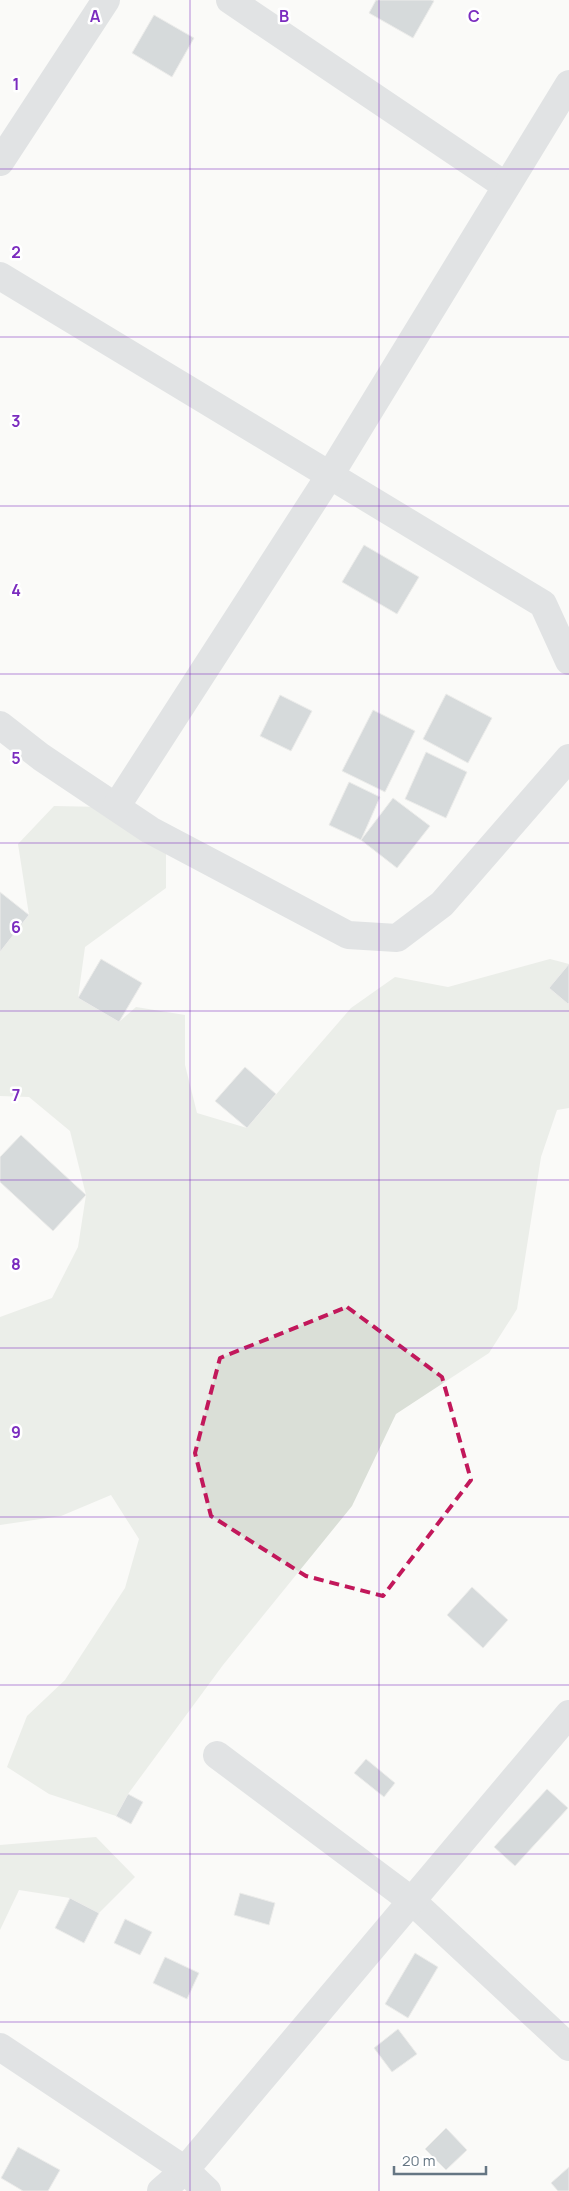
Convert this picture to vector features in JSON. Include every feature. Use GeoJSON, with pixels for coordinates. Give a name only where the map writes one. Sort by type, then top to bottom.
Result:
{"type":"FeatureCollection","features":[{"type":"Feature","properties":{"kind":"street"},"geometry":{"type":"LineString","coordinates":[[0,162],[106,0]]}},
{"type":"Feature","properties":{"kind":"street"},"geometry":{"type":"LineString","coordinates":[[230,0],[506,186]]}},
{"type":"Feature","properties":{"kind":"street"},"geometry":{"type":"LineString","coordinates":[[116,807],[330,475],[569,84]]}},
{"type":"Feature","properties":{"kind":"street"},"geometry":{"type":"LineString","coordinates":[[0,276],[543,604],[569,661]]}},
{"type":"Feature","properties":{"kind":"street"},"geometry":{"type":"LineString","coordinates":[[0,725],[41,757],[150,830],[348,935],[397,938],[442,904],[569,758]]}},
{"type":"Feature","properties":{"kind":"street"},"geometry":{"type":"LineString","coordinates":[[161,2191],[186,2170],[569,1714]]}},
{"type":"Feature","properties":{"kind":"street"},"geometry":{"type":"LineString","coordinates":[[217,1755],[412,1901],[569,2047]]}},
{"type":"Feature","properties":{"kind":"street"},"geometry":{"type":"LineString","coordinates":[[0,2047],[186,2170],[207,2191]]}},
{"type":"Feature","properties":{"kind":"highlighted area"},"geometry":{"type":"Polygon","coordinates":[[[347,1307],[442,1377],[471,1480],[383,1596],[306,1576],[211,1516],[195,1453],[220,1358],[347,1307]]]}},
{"type":"Feature","properties":{"kind":"shaded area"},"geometry":{"type":"Polygon","coordinates":[[[54,806],[104,807],[166,838],[166,888],[85,947],[78,998],[119,1022],[136,1007],[185,1015],[185,1065],[197,1113],[247,1128],[351,1008],[395,977],[448,987],[550,959],[569,964],[569,1108],[557,1110],[541,1157],[517,1309],[489,1353],[396,1414],[352,1506],[223,1665],[128,1794],[116,1816],[49,1794],[7,1767],[27,1716],[65,1680],[125,1588],[139,1539],[111,1495],[61,1516],[0,1525],[0,1317],[52,1298],[78,1247],[86,1195],[70,1131],[29,1097],[0,1096],[0,952],[29,915],[18,844],[54,806]]]}},
{"type":"Feature","properties":{"kind":"shaded area"},"geometry":{"type":"Polygon","coordinates":[[[96,1837],[135,1877],[99,1913],[70,1898],[19,1890],[0,1930],[0,1845],[96,1837]]]}},
{"type":"Feature","properties":{"kind":"building"},"geometry":{"type":"Polygon","coordinates":[[[376,0],[434,1],[413,38],[369,13],[376,0]]]}},
{"type":"Feature","properties":{"kind":"building"},"geometry":{"type":"Polygon","coordinates":[[[154,15],[194,38],[172,77],[132,53],[154,15]]]}},
{"type":"Feature","properties":{"kind":"building"},"geometry":{"type":"Polygon","coordinates":[[[364,545],[419,577],[397,614],[342,582],[364,545]]]}},
{"type":"Feature","properties":{"kind":"building"},"geometry":{"type":"Polygon","coordinates":[[[446,694],[492,718],[468,763],[423,739],[446,694]]]}},
{"type":"Feature","properties":{"kind":"building"},"geometry":{"type":"Polygon","coordinates":[[[280,695],[312,711],[291,751],[260,736],[280,695]]]}},
{"type":"Feature","properties":{"kind":"building"},"geometry":{"type":"Polygon","coordinates":[[[373,710],[415,731],[385,792],[342,771],[373,710]]]}},
{"type":"Feature","properties":{"kind":"building"},"geometry":{"type":"Polygon","coordinates":[[[426,752],[467,772],[446,818],[405,799],[426,752]]]}},
{"type":"Feature","properties":{"kind":"building"},"geometry":{"type":"Polygon","coordinates":[[[349,782],[380,797],[361,840],[329,825],[349,782]]]}},
{"type":"Feature","properties":{"kind":"building"},"geometry":{"type":"Polygon","coordinates":[[[393,798],[430,826],[397,868],[361,840],[393,798]]]}},
{"type":"Feature","properties":{"kind":"building"},"geometry":{"type":"Polygon","coordinates":[[[0,892],[29,915],[0,952],[0,892]]]}},
{"type":"Feature","properties":{"kind":"building"},"geometry":{"type":"Polygon","coordinates":[[[101,959],[142,983],[119,1022],[78,998],[101,959]]]}},
{"type":"Feature","properties":{"kind":"building"},"geometry":{"type":"Polygon","coordinates":[[[569,964],[569,1003],[568,1004],[549,988],[569,964]]]}},
{"type":"Feature","properties":{"kind":"building"},"geometry":{"type":"Polygon","coordinates":[[[245,1067],[276,1094],[247,1128],[215,1101],[245,1067]]]}},
{"type":"Feature","properties":{"kind":"building"},"geometry":{"type":"Polygon","coordinates":[[[21,1135],[86,1195],[53,1231],[0,1182],[0,1157],[21,1135]]]}},
{"type":"Feature","properties":{"kind":"building"},"geometry":{"type":"Polygon","coordinates":[[[472,1587],[508,1620],[483,1648],[447,1615],[472,1587]]]}},
{"type":"Feature","properties":{"kind":"building"},"geometry":{"type":"Polygon","coordinates":[[[366,1759],[395,1783],[384,1797],[354,1773],[366,1759]]]}},
{"type":"Feature","properties":{"kind":"building"},"geometry":{"type":"Polygon","coordinates":[[[547,1789],[568,1808],[515,1866],[494,1847],[547,1789]]]}},
{"type":"Feature","properties":{"kind":"building"},"geometry":{"type":"Polygon","coordinates":[[[128,1794],[143,1802],[131,1824],[116,1816],[128,1794]]]}},
{"type":"Feature","properties":{"kind":"building"},"geometry":{"type":"Polygon","coordinates":[[[240,1893],[275,1903],[269,1925],[234,1915],[240,1893]]]}},
{"type":"Feature","properties":{"kind":"building"},"geometry":{"type":"Polygon","coordinates":[[[70,1898],[99,1913],[84,1943],[55,1928],[70,1898]]]}},
{"type":"Feature","properties":{"kind":"building"},"geometry":{"type":"Polygon","coordinates":[[[125,1919],[152,1932],[140,1955],[114,1943],[125,1919]]]}},
{"type":"Feature","properties":{"kind":"building"},"geometry":{"type":"Polygon","coordinates":[[[415,1953],[438,1967],[408,2018],[385,2004],[415,1953]]]}},
{"type":"Feature","properties":{"kind":"building"},"geometry":{"type":"Polygon","coordinates":[[[165,1957],[199,1973],[187,1999],[153,1983],[165,1957]]]}},
{"type":"Feature","properties":{"kind":"building"},"geometry":{"type":"Polygon","coordinates":[[[398,2029],[417,2054],[392,2072],[374,2048],[398,2029]]]}},
{"type":"Feature","properties":{"kind":"building"},"geometry":{"type":"Polygon","coordinates":[[[446,2128],[467,2150],[446,2170],[425,2149],[446,2128]]]}},
{"type":"Feature","properties":{"kind":"building"},"geometry":{"type":"Polygon","coordinates":[[[18,2147],[60,2170],[48,2191],[23,2191],[1,2178],[18,2147]]]}},
{"type":"Feature","properties":{"kind":"building"},"geometry":{"type":"Polygon","coordinates":[[[569,2167],[569,2191],[558,2191],[551,2183],[569,2167]]]}}]}
